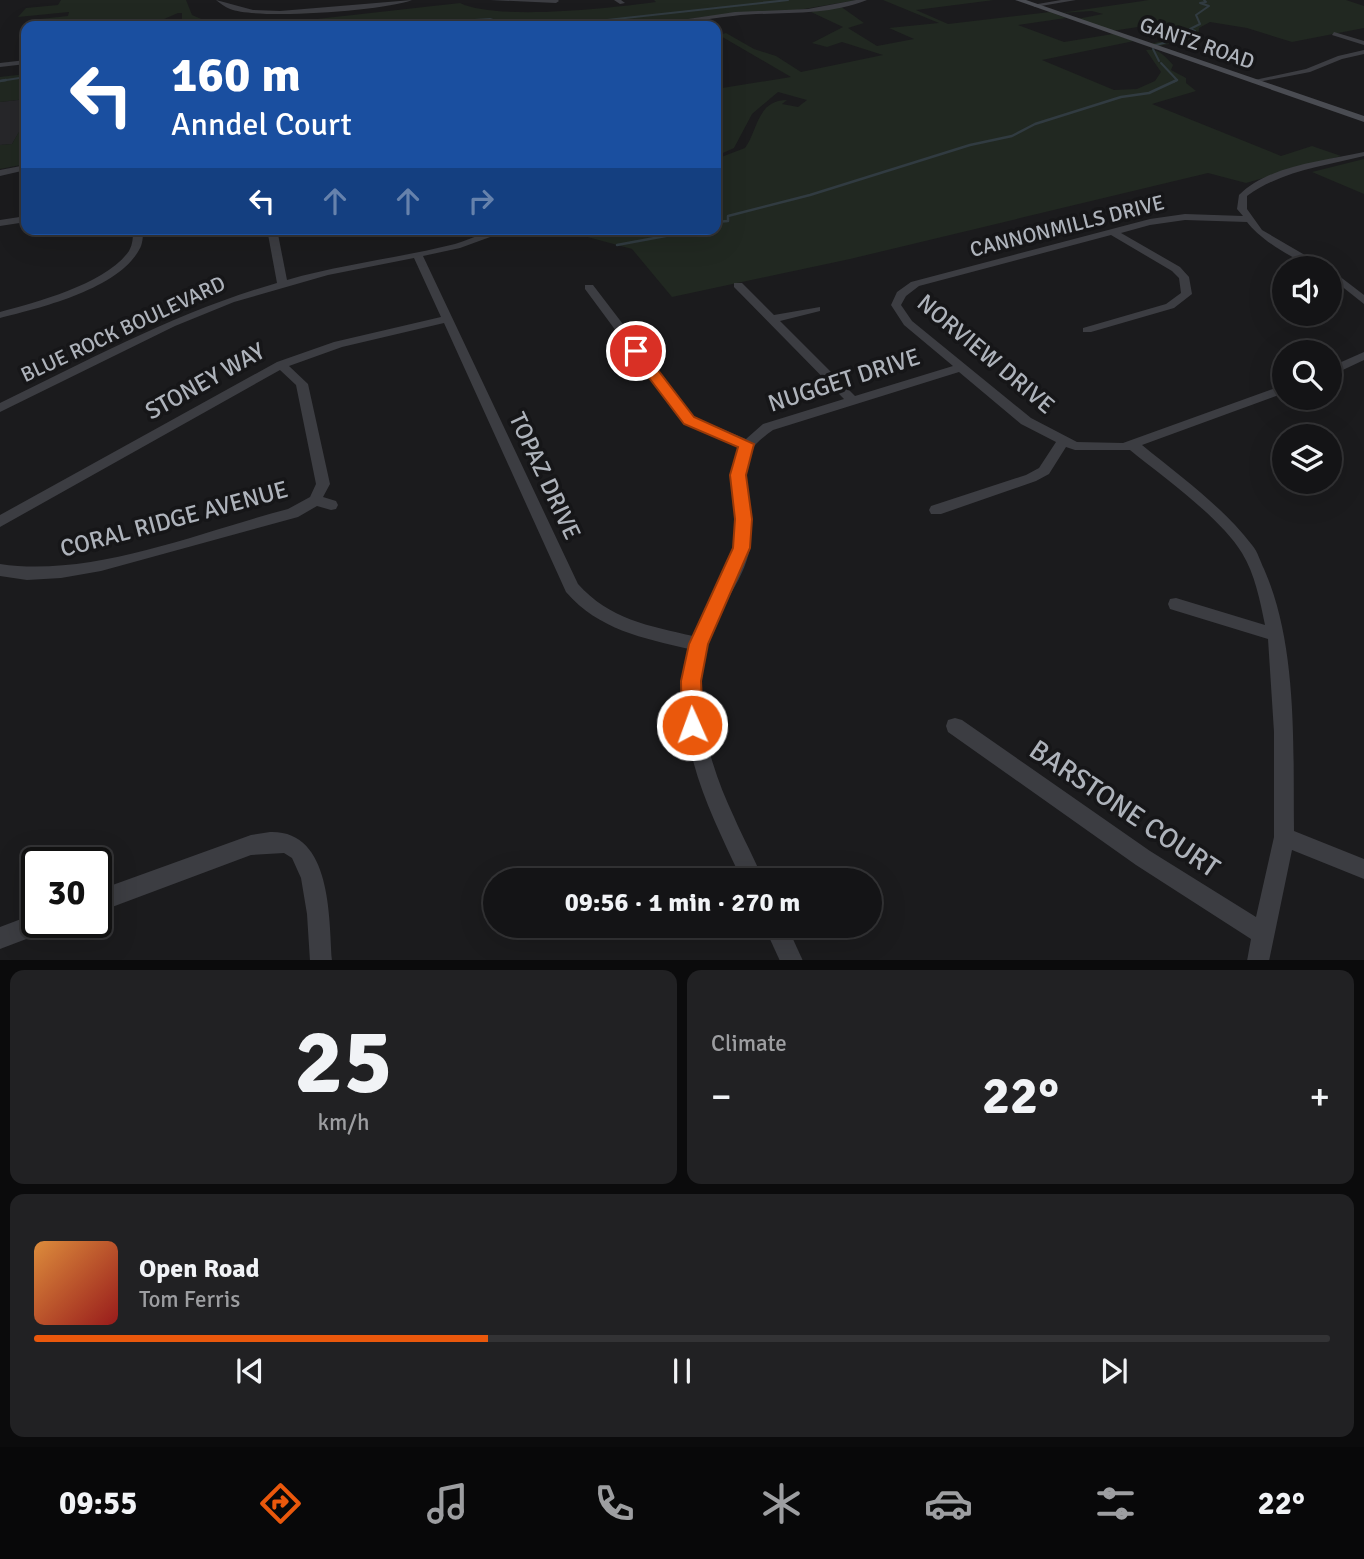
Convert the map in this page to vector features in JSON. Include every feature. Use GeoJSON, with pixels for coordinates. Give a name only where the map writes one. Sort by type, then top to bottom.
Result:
{"type":"FeatureCollection","features":[{"type":"Feature","properties":{"kind":"main road","name":"GANTZ ROAD"},"geometry":{"type":"LineString","coordinates":[[1019,0],[1364,119]]}},
{"type":"Feature","properties":{"kind":"street"},"geometry":{"type":"LineString","coordinates":[[219,0],[235,9],[272,13],[410,0]]}},
{"type":"Feature","properties":{"kind":"street"},"geometry":{"type":"LineString","coordinates":[[493,0],[556,1]]}},
{"type":"Feature","properties":{"kind":"street"},"geometry":{"type":"LineString","coordinates":[[682,21],[735,14],[808,11],[863,0]]}},
{"type":"Feature","properties":{"kind":"street"},"geometry":{"type":"LineString","coordinates":[[1035,5],[1070,0]]}},
{"type":"Feature","properties":{"kind":"street"},"geometry":{"type":"LineString","coordinates":[[259,21],[272,13]]}},
{"type":"Feature","properties":{"kind":"street"},"geometry":{"type":"LineString","coordinates":[[1334,34],[1364,43]]}},
{"type":"Feature","properties":{"kind":"street"},"geometry":{"type":"LineString","coordinates":[[1253,81],[1308,71],[1340,57],[1364,52]]}},
{"type":"Feature","properties":{"kind":"street"},"geometry":{"type":"LineString","coordinates":[[0,65],[21,63]]}},
{"type":"Feature","properties":{"kind":"street"},"geometry":{"type":"LineString","coordinates":[[1300,256],[1279,245],[1247,219],[1241,202],[1242,195],[1252,187],[1364,154]]}},
{"type":"Feature","properties":{"kind":"street"},"geometry":{"type":"LineString","coordinates":[[0,173],[21,169]]}},
{"type":"Feature","properties":{"kind":"street","name":"CANNONMILLS DRIVE"},"geometry":{"type":"LineString","coordinates":[[901,293],[924,281],[1113,232],[1185,217],[1247,219]]}},
{"type":"Feature","properties":{"kind":"street"},"geometry":{"type":"LineString","coordinates":[[0,237],[2,223],[21,220]]}},
{"type":"Feature","properties":{"kind":"street"},"geometry":{"type":"LineString","coordinates":[[1087,330],[1170,306],[1187,294],[1184,277],[1176,269],[1113,232]]}},
{"type":"Feature","properties":{"kind":"street"},"geometry":{"type":"LineString","coordinates":[[0,315],[42,303],[110,272],[133,252],[137,235]]}},
{"type":"Feature","properties":{"kind":"street"},"geometry":{"type":"LineString","coordinates":[[272,235],[282,283]]}},
{"type":"Feature","properties":{"kind":"street","name":"BLUE ROCK BOULEVARD"},"geometry":{"type":"LineString","coordinates":[[0,408],[190,315],[282,283],[457,246],[489,235]]}},
{"type":"Feature","properties":{"kind":"street","name":"TOPAZ DRIVE"},"geometry":{"type":"LineString","coordinates":[[417,254],[572,587],[582,602],[615,623],[698,644]]}},
{"type":"Feature","properties":{"kind":"street"},"geometry":{"type":"LineString","coordinates":[[1342,282],[1364,301]]}},
{"type":"Feature","properties":{"kind":"street"},"geometry":{"type":"LineString","coordinates":[[738,285],[852,400]]}},
{"type":"Feature","properties":{"kind":"street"},"geometry":{"type":"LineString","coordinates":[[589,287],[680,411],[702,428],[747,444],[738,475],[744,519],[742,548],[698,644],[691,681],[692,725],[716,802],[747,868]]}},
{"type":"Feature","properties":{"kind":"street","name":"NORVIEW DRIVE"},"geometry":{"type":"LineString","coordinates":[[901,293],[896,305],[902,317],[959,368],[1026,421],[1062,442]]}},
{"type":"Feature","properties":{"kind":"street"},"geometry":{"type":"LineString","coordinates":[[773,319],[816,309]]}},
{"type":"Feature","properties":{"kind":"street","name":"STONEY WAY"},"geometry":{"type":"LineString","coordinates":[[0,522],[281,365],[338,344],[448,319]]}},
{"type":"Feature","properties":{"kind":"street"},"geometry":{"type":"LineString","coordinates":[[1342,367],[1363,358]]}},
{"type":"Feature","properties":{"kind":"street"},"geometry":{"type":"LineString","coordinates":[[281,365],[302,384],[323,484],[315,500],[331,505]]}},
{"type":"Feature","properties":{"kind":"street","name":"NUGGET DRIVE"},"geometry":{"type":"LineString","coordinates":[[747,444],[768,427],[959,368]]}},
{"type":"Feature","properties":{"kind":"street"},"geometry":{"type":"LineString","coordinates":[[936,510],[1031,478],[1044,471],[1062,442],[1102,449],[1132,444],[1272,393]]}},
{"type":"Feature","properties":{"kind":"street"},"geometry":{"type":"LineString","coordinates":[[1132,444],[1207,505],[1248,550],[1266,592],[1276,635],[1283,732],[1284,837],[1258,960]]}},
{"type":"Feature","properties":{"kind":"street","name":"CORAL RIDGE AVENUE"},"geometry":{"type":"LineString","coordinates":[[0,570],[29,574],[75,571],[293,513],[315,500]]}},
{"type":"Feature","properties":{"kind":"street"},"geometry":{"type":"LineString","coordinates":[[1176,604],[1276,635]]}},
{"type":"Feature","properties":{"kind":"street","name":"BARSTONE COURT"},"geometry":{"type":"LineString","coordinates":[[955,726],[1143,858],[1265,935]]}},
{"type":"Feature","properties":{"kind":"street"},"geometry":{"type":"LineString","coordinates":[[1284,837],[1364,869]]}},
{"type":"Feature","properties":{"kind":"street"},"geometry":{"type":"LineString","coordinates":[[112,896],[251,845],[271,842],[292,845],[302,852],[310,868],[321,960]]}},
{"type":"Feature","properties":{"kind":"street"},"geometry":{"type":"LineString","coordinates":[[0,938],[21,930]]}},
{"type":"Feature","properties":{"kind":"street"},"geometry":{"type":"LineString","coordinates":[[781,938],[792,960]]}},
{"type":"Feature","properties":{"kind":"shaded area"},"geometry":{"type":"Polygon","coordinates":[[[61,0],[186,0],[192,15],[206,21],[182,21],[182,13],[160,21],[30,21],[68,16],[69,12],[18,17],[26,8],[58,5],[61,0]]]}},
{"type":"Feature","properties":{"kind":"shaded area"},"geometry":{"type":"Polygon","coordinates":[[[654,0],[857,0],[798,10],[676,21],[308,21],[460,3],[500,11],[555,12],[656,2],[654,0]]]}},
{"type":"Feature","properties":{"kind":"shaded area"},"geometry":{"type":"Polygon","coordinates":[[[883,0],[994,0],[916,10],[948,24],[1050,12],[1066,18],[1018,25],[1064,42],[1113,34],[1134,41],[1042,60],[1114,90],[1137,89],[1155,81],[1161,72],[1146,50],[1155,50],[1173,65],[1171,70],[1186,78],[1186,83],[1196,91],[1152,104],[1281,156],[1312,146],[1341,156],[1246,183],[1208,173],[850,259],[672,297],[632,249],[584,236],[721,235],[721,157],[745,148],[764,110],[770,105],[787,100],[782,104],[798,107],[807,100],[778,92],[752,114],[734,148],[721,154],[721,88],[791,77],[721,34],[726,33],[754,49],[776,56],[801,72],[883,55],[842,42],[827,47],[812,43],[843,27],[811,12],[840,6],[864,23],[848,28],[877,46],[914,39],[889,28],[939,23],[883,0]]]}},
{"type":"Feature","properties":{"kind":"shaded area"},"geometry":{"type":"Polygon","coordinates":[[[1149,0],[1346,0],[1364,6],[1364,28],[1292,42],[1247,28],[1210,22],[1199,28],[1198,38],[1159,46],[1151,44],[1188,34],[1157,24],[1112,31],[1077,19],[1103,14],[1092,11],[1061,13],[1149,0]]]}},
{"type":"Feature","properties":{"kind":"shaded area"},"geometry":{"type":"Polygon","coordinates":[[[21,75],[21,100],[0,102],[0,77],[21,75]]]}},
{"type":"Feature","properties":{"kind":"shaded area"},"geometry":{"type":"Polygon","coordinates":[[[21,100],[21,129],[12,144],[0,145],[0,102],[21,100]]]}},
{"type":"Feature","properties":{"kind":"shaded area"},"geometry":{"type":"Polygon","coordinates":[[[21,129],[21,165],[0,169],[0,145],[12,144],[21,129]]]}},
{"type":"Feature","properties":{"kind":"shaded area"},"geometry":{"type":"Polygon","coordinates":[[[1364,159],[1364,194],[1312,172],[1364,159]]]}},
{"type":"Feature","properties":{"kind":"waterway"},"geometry":{"type":"LineString","coordinates":[[603,21],[788,0]]}},
{"type":"Feature","properties":{"kind":"waterway"},"geometry":{"type":"LineString","coordinates":[[1156,45],[1194,35],[1195,31],[1190,29],[1200,24],[1196,15],[1209,6],[1200,3],[1206,2],[1204,0]]}},
{"type":"Feature","properties":{"kind":"waterway"},"geometry":{"type":"LineString","coordinates":[[459,21],[496,21]]}},
{"type":"Feature","properties":{"kind":"waterway"},"geometry":{"type":"LineString","coordinates":[[1153,49],[1159,61]]}},
{"type":"Feature","properties":{"kind":"waterway"},"geometry":{"type":"LineString","coordinates":[[1161,63],[1177,80]]}},
{"type":"Feature","properties":{"kind":"waterway"},"geometry":{"type":"LineString","coordinates":[[6,80],[0,81],[21,78]]}},
{"type":"Feature","properties":{"kind":"waterway"},"geometry":{"type":"LineString","coordinates":[[721,222],[728,221],[728,216],[810,195],[970,145],[1012,136],[1035,124],[1121,97],[1149,93],[1177,80]]}},
{"type":"Feature","properties":{"kind":"waterway"},"geometry":{"type":"LineString","coordinates":[[1173,82],[1177,80]]}},
{"type":"Feature","properties":{"kind":"waterway"},"geometry":{"type":"LineString","coordinates":[[617,245],[671,235]]}},
{"type":"Feature","properties":{"kind":"route"},"geometry":{"type":"LineString","coordinates":[[636,351],[689,420],[702,428],[747,444],[740,458],[738,475],[744,519],[742,548],[698,644],[691,681],[692,725]]}}]}
